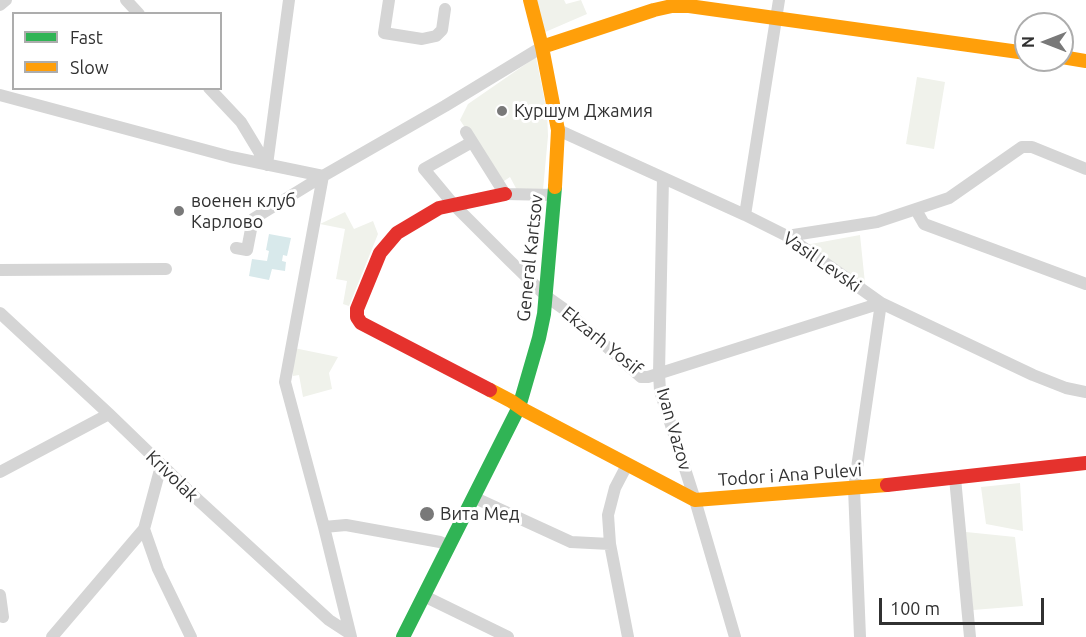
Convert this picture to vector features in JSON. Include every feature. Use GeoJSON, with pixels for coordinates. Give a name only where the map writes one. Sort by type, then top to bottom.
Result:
{"type":"FeatureCollection","features":[{"type":"Feature","properties":{"kind":"street"},"geometry":{"type":"LineString","coordinates":[[0,5],[6,0]]}},
{"type":"Feature","properties":{"kind":"street"},"geometry":{"type":"LineString","coordinates":[[126,0],[138,12]]}},
{"type":"Feature","properties":{"kind":"street"},"geometry":{"type":"LineString","coordinates":[[267,165],[290,0]]}},
{"type":"Feature","properties":{"kind":"street"},"geometry":{"type":"LineString","coordinates":[[389,0],[384,33],[422,39],[436,36],[441,30],[445,9]]}},
{"type":"Feature","properties":{"kind":"street","name":"General Kartsov"},"geometry":{"type":"LineString","coordinates":[[403,637],[519,407],[539,338],[547,297],[558,130],[542,47],[530,0]]}},
{"type":"Feature","properties":{"kind":"street"},"geometry":{"type":"LineString","coordinates":[[745,215],[779,0]]}},
{"type":"Feature","properties":{"kind":"street"},"geometry":{"type":"LineString","coordinates":[[236,248],[247,250],[253,219],[542,47],[654,10],[672,6],[689,6],[1014,51]]}},
{"type":"Feature","properties":{"kind":"street"},"geometry":{"type":"LineString","coordinates":[[211,90],[241,122],[267,165]]}},
{"type":"Feature","properties":{"kind":"street"},"geometry":{"type":"LineString","coordinates":[[0,95],[214,152],[323,176]]}},
{"type":"Feature","properties":{"kind":"street","name":"Vasil Levski"},"geometry":{"type":"LineString","coordinates":[[558,130],[787,236],[881,303],[1033,375],[1066,388],[1086,392]]}},
{"type":"Feature","properties":{"kind":"street","name":"Ekzarh Yosif"},"geometry":{"type":"LineString","coordinates":[[505,194],[469,137],[424,168],[454,205],[547,297],[564,309],[641,377],[648,377],[881,303]]}},
{"type":"Feature","properties":{"kind":"street"},"geometry":{"type":"LineString","coordinates":[[787,236],[877,222],[949,198],[1022,147],[1032,147],[1086,169]]}},
{"type":"Feature","properties":{"kind":"street"},"geometry":{"type":"LineString","coordinates":[[323,176],[285,382],[350,635]]}},
{"type":"Feature","properties":{"kind":"street","name":"Ivan Vazov"},"geometry":{"type":"LineString","coordinates":[[663,178],[658,373],[660,391],[735,637]]}},
{"type":"Feature","properties":{"kind":"street"},"geometry":{"type":"LineString","coordinates":[[454,205],[505,194],[555,195]]}},
{"type":"Feature","properties":{"kind":"street","name":"Todor i Ana Pulevi"},"geometry":{"type":"LineString","coordinates":[[454,205],[439,208],[405,226],[380,253],[357,309],[357,317],[361,323],[695,500],[854,488],[1086,463]]}},
{"type":"Feature","properties":{"kind":"street"},"geometry":{"type":"LineString","coordinates":[[916,210],[924,224],[1086,284]]}},
{"type":"Feature","properties":{"kind":"street"},"geometry":{"type":"LineString","coordinates":[[0,270],[166,269]]}},
{"type":"Feature","properties":{"kind":"street"},"geometry":{"type":"LineString","coordinates":[[860,637],[854,488],[881,303]]}},
{"type":"Feature","properties":{"kind":"street","name":"Krivolak"},"geometry":{"type":"LineString","coordinates":[[0,313],[109,414],[161,466],[329,620],[350,635]]}},
{"type":"Feature","properties":{"kind":"street"},"geometry":{"type":"LineString","coordinates":[[0,472],[109,414]]}},
{"type":"Feature","properties":{"kind":"street"},"geometry":{"type":"LineString","coordinates":[[627,465],[615,488],[608,515],[610,544],[628,637]]}},
{"type":"Feature","properties":{"kind":"street"},"geometry":{"type":"LineString","coordinates":[[52,637],[144,529],[161,466]]}},
{"type":"Feature","properties":{"kind":"street"},"geometry":{"type":"LineString","coordinates":[[956,478],[970,637]]}},
{"type":"Feature","properties":{"kind":"street"},"geometry":{"type":"LineString","coordinates":[[474,497],[571,542],[610,544]]}},
{"type":"Feature","properties":{"kind":"street"},"geometry":{"type":"LineString","coordinates":[[324,527],[346,525],[440,542],[449,546]]}},
{"type":"Feature","properties":{"kind":"street"},"geometry":{"type":"LineString","coordinates":[[144,529],[158,569],[191,637]]}},
{"type":"Feature","properties":{"kind":"street"},"geometry":{"type":"LineString","coordinates":[[0,595],[3,617]]}},
{"type":"Feature","properties":{"kind":"street"},"geometry":{"type":"LineString","coordinates":[[424,596],[508,637]]}},
{"type":"Feature","properties":{"kind":"shaded area"},"geometry":{"type":"Polygon","coordinates":[[[534,0],[564,0],[566,4],[581,0],[587,14],[543,33],[534,0]]]}},
{"type":"Feature","properties":{"kind":"shaded area"},"geometry":{"type":"Polygon","coordinates":[[[536,57],[547,112],[548,136],[543,190],[518,192],[510,177],[501,183],[460,120],[468,104],[536,57]]]}},
{"type":"Feature","properties":{"kind":"shaded area"},"geometry":{"type":"Polygon","coordinates":[[[917,77],[945,82],[934,149],[906,144],[917,77]]]}},
{"type":"Feature","properties":{"kind":"shaded area"},"geometry":{"type":"Polygon","coordinates":[[[345,212],[354,229],[373,221],[378,234],[349,306],[343,304],[347,281],[336,279],[345,229],[320,224],[345,212]]]}},
{"type":"Feature","properties":{"kind":"shaded area"},"geometry":{"type":"Polygon","coordinates":[[[269,234],[291,238],[287,256],[283,255],[282,261],[286,262],[285,271],[272,269],[269,280],[249,276],[252,259],[267,261],[269,251],[266,250],[269,234]]]}},
{"type":"Feature","properties":{"kind":"shaded area"},"geometry":{"type":"Polygon","coordinates":[[[860,235],[866,293],[800,246],[860,235]]]}},
{"type":"Feature","properties":{"kind":"shaded area"},"geometry":{"type":"Polygon","coordinates":[[[294,348],[338,357],[329,373],[332,389],[303,397],[299,375],[293,376],[294,348]]]}},
{"type":"Feature","properties":{"kind":"shaded area"},"geometry":{"type":"Polygon","coordinates":[[[1020,483],[1023,531],[986,524],[981,487],[1020,483]]]}},
{"type":"Feature","properties":{"kind":"shaded area"},"geometry":{"type":"Polygon","coordinates":[[[966,532],[1015,537],[1023,606],[973,610],[966,532]]]}},
{"type":"Feature","properties":{"kind":"traffic: fast"},"geometry":{"type":"LineString","coordinates":[[403,637],[519,407],[544,314],[555,187]]}},
{"type":"Feature","properties":{"kind":"traffic: slow"},"geometry":{"type":"LineString","coordinates":[[530,0],[542,47],[558,130],[555,187]]}},
{"type":"Feature","properties":{"kind":"traffic: slow"},"geometry":{"type":"LineString","coordinates":[[542,47],[654,10],[672,6],[689,6],[1014,51]]}},
{"type":"Feature","properties":{"kind":"traffic: slow"},"geometry":{"type":"LineString","coordinates":[[1074,59],[1086,61]]}},
{"type":"Feature","properties":{"kind":"traffic: slow"},"geometry":{"type":"LineString","coordinates":[[490,390],[695,500],[887,485]]}},
{"type":"Feature","properties":{"kind":"traffic: jam"},"geometry":{"type":"LineString","coordinates":[[490,390],[361,323],[357,317],[357,309],[380,253],[397,233],[439,208],[505,194]]}},
{"type":"Feature","properties":{"kind":"traffic: jam"},"geometry":{"type":"LineString","coordinates":[[887,485],[1086,463]]}},
{"type":"Feature","properties":{"kind":"place","name":"Куршум Джамия"},"geometry":{"type":"Point","coordinates":[502,111]}},
{"type":"Feature","properties":{"kind":"place","name":"военен клуб Карлово"},"geometry":{"type":"Point","coordinates":[179,211]}},
{"type":"Feature","properties":{"kind":"place","name":"Вита Мед"},"geometry":{"type":"Point","coordinates":[427,514]}}]}
